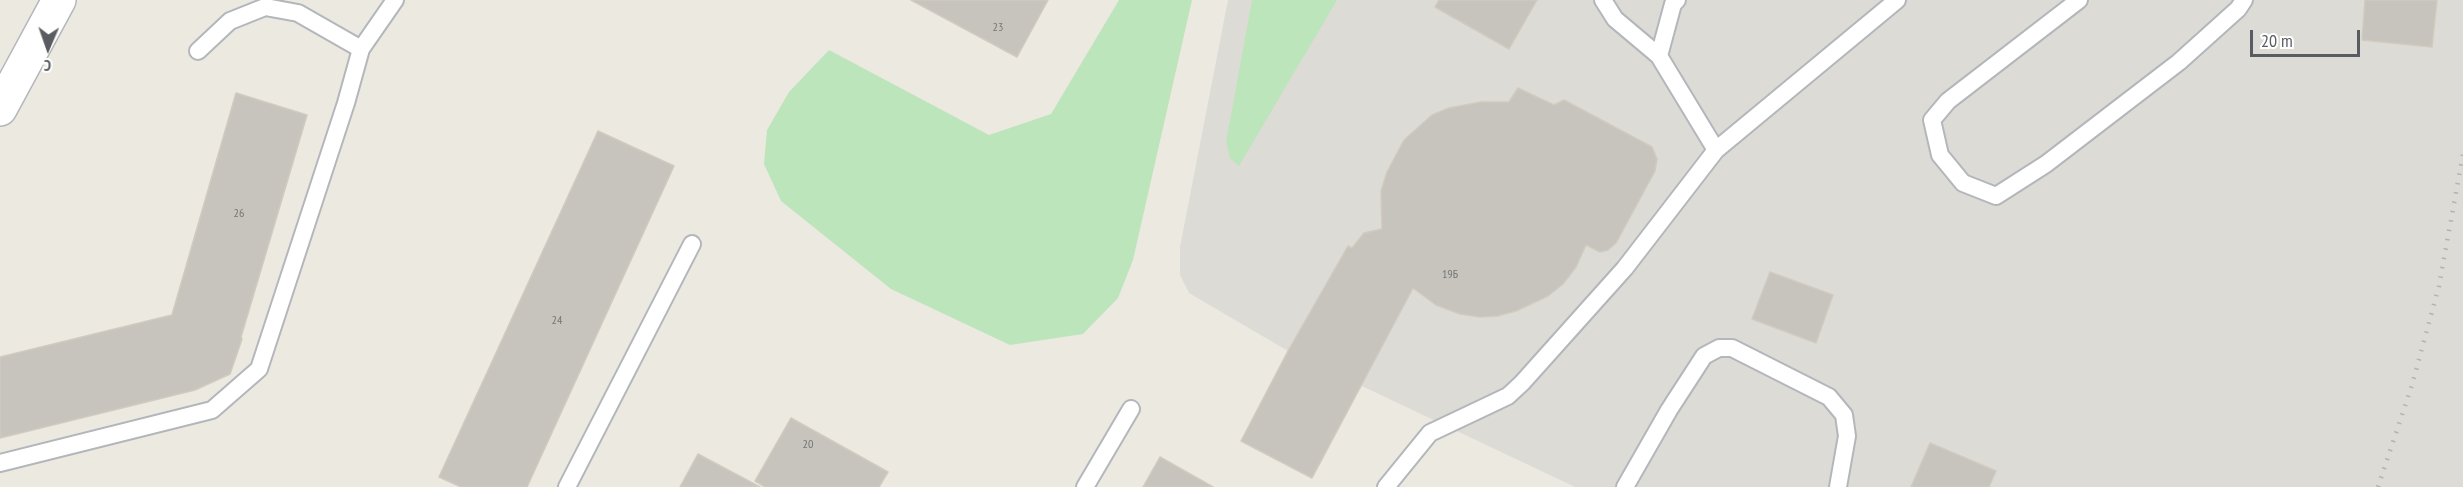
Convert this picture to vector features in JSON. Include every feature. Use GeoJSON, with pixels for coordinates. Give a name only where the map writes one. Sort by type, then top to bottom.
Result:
{"type":"FeatureCollection","features":[{"type":"Feature","properties":{"kind":"street"},"geometry":{"type":"LineString","coordinates":[[0,109],[59,0]]}},
{"type":"Feature","properties":{"kind":"lane"},"geometry":{"type":"LineString","coordinates":[[0,463],[212,410],[260,369],[361,49],[395,0]]}},
{"type":"Feature","properties":{"kind":"lane"},"geometry":{"type":"LineString","coordinates":[[1603,0],[1615,19],[1659,56],[1716,150]]}},
{"type":"Feature","properties":{"kind":"lane"},"geometry":{"type":"LineString","coordinates":[[1659,56],[1673,4],[1677,0]]}},
{"type":"Feature","properties":{"kind":"lane"},"geometry":{"type":"LineString","coordinates":[[1386,487],[1430,433],[1508,396],[1522,383],[1625,268],[1716,150],[1897,0]]}},
{"type":"Feature","properties":{"kind":"lane"},"geometry":{"type":"LineString","coordinates":[[2079,0],[1948,101],[1932,120],[1940,154],[1963,183],[1996,196],[2046,164],[2178,62],[2238,9],[2244,0]]}},
{"type":"Feature","properties":{"kind":"lane"},"geometry":{"type":"LineString","coordinates":[[198,51],[231,21],[264,7],[298,14],[361,49]]}},
{"type":"Feature","properties":{"kind":"lane"},"geometry":{"type":"LineString","coordinates":[[567,487],[692,244]]}},
{"type":"Feature","properties":{"kind":"lane"},"geometry":{"type":"LineString","coordinates":[[1625,487],[1669,410],[1704,356],[1719,348],[1732,348],[1829,397],[1844,414],[1847,436],[1838,487]]}},
{"type":"Feature","properties":{"kind":"lane"},"geometry":{"type":"LineString","coordinates":[[1085,487],[1131,409]]}},
{"type":"Feature","properties":{"kind":"shaded area"},"geometry":{"type":"Polygon","coordinates":[[[1228,0],[2463,0],[2463,487],[1575,487],[1288,351],[1189,293],[1180,275],[1180,247],[1228,0]]]}},
{"type":"Feature","properties":{"kind":"green space"},"geometry":{"type":"Polygon","coordinates":[[[1119,0],[1192,0],[1133,260],[1118,298],[1083,334],[1010,345],[891,289],[781,201],[764,164],[767,130],[789,92],[829,50],[989,135],[1051,114],[1119,0]]]}},
{"type":"Feature","properties":{"kind":"green space"},"geometry":{"type":"Polygon","coordinates":[[[1252,0],[1337,0],[1239,166],[1230,158],[1226,142],[1252,0]]]}},
{"type":"Feature","properties":{"kind":"building"},"geometry":{"type":"Polygon","coordinates":[[[911,0],[1048,0],[1017,57],[911,0]]]}},
{"type":"Feature","properties":{"kind":"building"},"geometry":{"type":"Polygon","coordinates":[[[1439,0],[1537,0],[1509,49],[1435,7],[1439,0]]]}},
{"type":"Feature","properties":{"kind":"building"},"geometry":{"type":"Polygon","coordinates":[[[2365,0],[2437,0],[2432,47],[2362,40],[2365,0]]]}},
{"type":"Feature","properties":{"kind":"building"},"geometry":{"type":"Polygon","coordinates":[[[1518,88],[1554,105],[1564,100],[1652,147],[1657,159],[1655,171],[1616,243],[1608,250],[1600,252],[1586,245],[1576,267],[1563,284],[1548,296],[1516,311],[1497,316],[1480,317],[1460,314],[1436,305],[1413,288],[1312,478],[1241,441],[1288,351],[1348,246],[1352,248],[1364,233],[1382,229],[1381,191],[1387,172],[1404,140],[1432,115],[1449,108],[1481,102],[1509,102],[1518,88]]]}},
{"type":"Feature","properties":{"kind":"building"},"geometry":{"type":"Polygon","coordinates":[[[236,93],[307,115],[230,374],[195,390],[0,438],[0,357],[172,315],[236,93]]]}},
{"type":"Feature","properties":{"kind":"building"},"geometry":{"type":"Polygon","coordinates":[[[598,131],[674,166],[527,487],[461,487],[439,477],[598,131]]]}},
{"type":"Feature","properties":{"kind":"building"},"geometry":{"type":"Polygon","coordinates":[[[1770,272],[1833,295],[1816,343],[1752,319],[1770,272]]]}},
{"type":"Feature","properties":{"kind":"building"},"geometry":{"type":"Polygon","coordinates":[[[791,418],[888,472],[879,487],[765,487],[755,481],[791,418]]]}},
{"type":"Feature","properties":{"kind":"building"},"geometry":{"type":"Polygon","coordinates":[[[1930,443],[1996,471],[1989,487],[1911,487],[1930,443]]]}},
{"type":"Feature","properties":{"kind":"building"},"geometry":{"type":"Polygon","coordinates":[[[698,454],[760,487],[680,487],[698,454]]]}},
{"type":"Feature","properties":{"kind":"building"},"geometry":{"type":"Polygon","coordinates":[[[1160,457],[1213,487],[1143,487],[1160,457]]]}},
{"type":"Feature","properties":{"kind":"railway"},"geometry":{"type":"LineString","coordinates":[[2378,487],[2412,385],[2439,286],[2463,154]]}}]}
